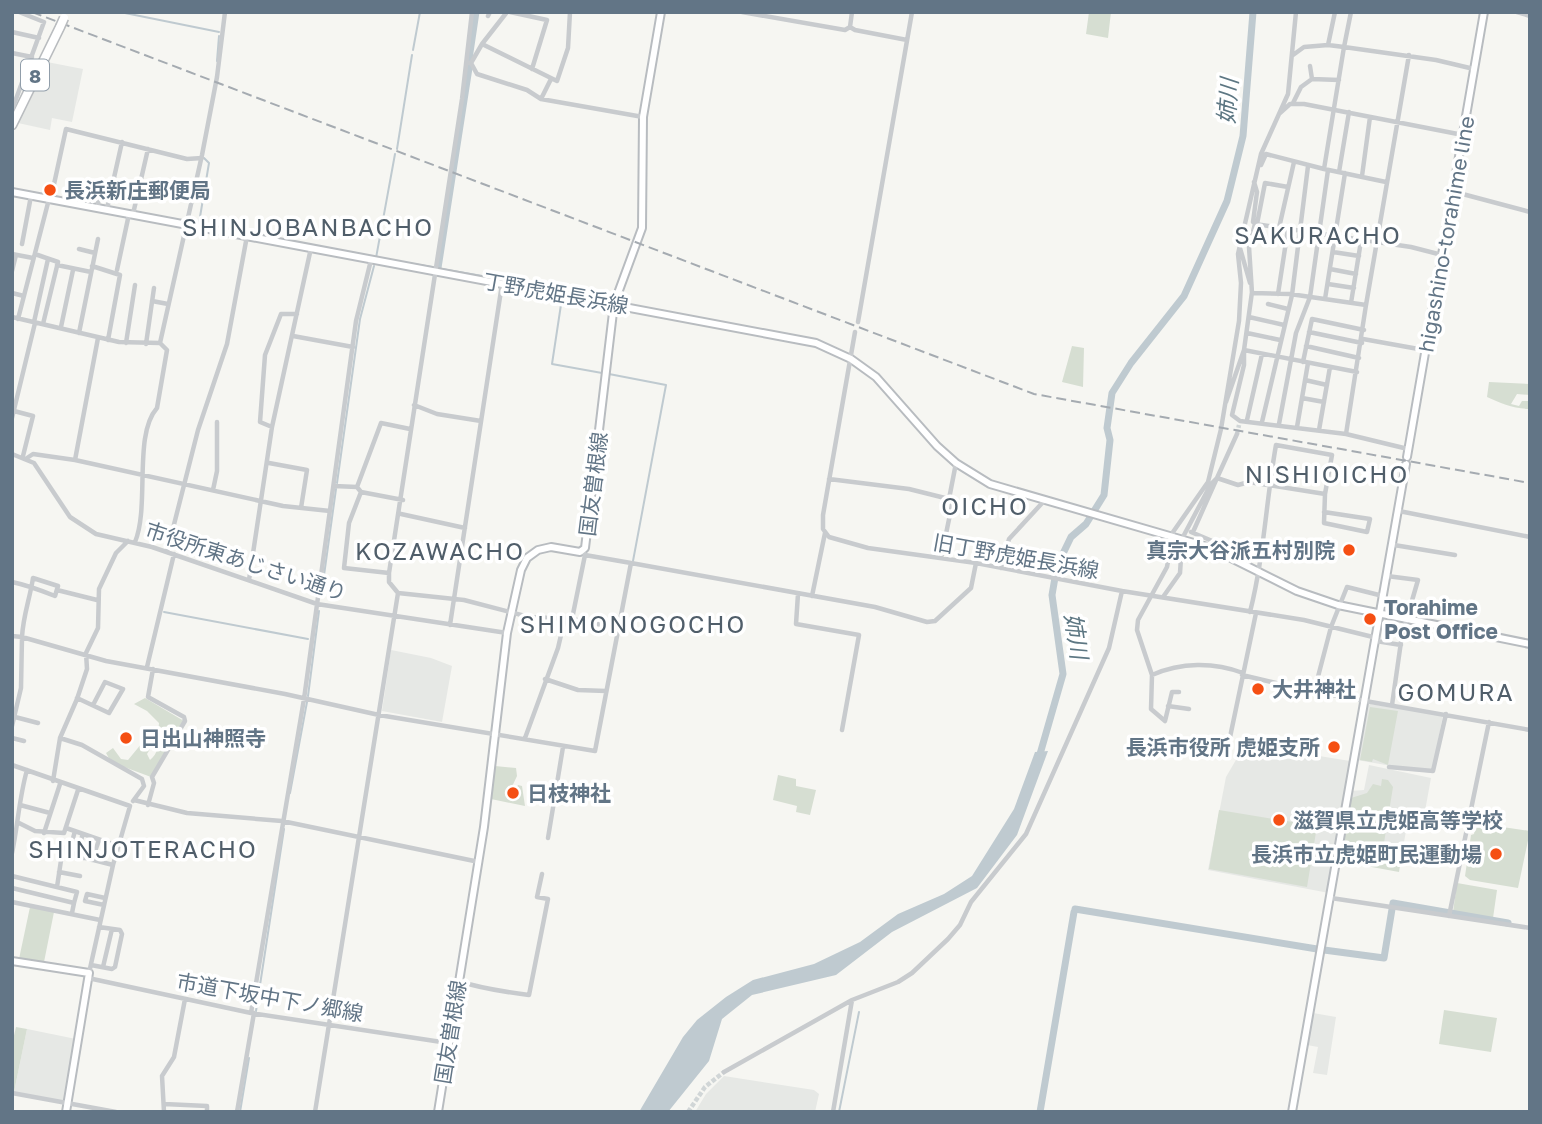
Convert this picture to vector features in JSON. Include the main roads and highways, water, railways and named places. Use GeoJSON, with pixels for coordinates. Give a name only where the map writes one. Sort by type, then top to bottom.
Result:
{"type":"FeatureCollection","features":[{"type":"Feature","properties":{"kind":"highway","name":"8"},"geometry":{"type":"LineString","coordinates":[[12,125],[65,15]]}},
{"type":"Feature","properties":{"kind":"main road","name":"国友曽根線"},"geometry":{"type":"LineString","coordinates":[[438,1112],[478,862],[511,613],[527,558],[538,550],[551,547],[584,553],[614,304],[642,228],[643,117],[661,12]]}},
{"type":"Feature","properties":{"kind":"main road","name":"higashino-torahime line"},"geometry":{"type":"LineString","coordinates":[[1292,1112],[1394,545],[1424,350],[1455,191],[1484,12]]}},
{"type":"Feature","properties":{"kind":"main road","name":"丁野虎姫長浜線"},"geometry":{"type":"LineString","coordinates":[[12,191],[797,338],[831,349],[876,377],[956,463],[990,484],[1211,548],[1297,591],[1338,605],[1380,614]]}},
{"type":"Feature","properties":{"kind":"main road"},"geometry":{"type":"LineString","coordinates":[[1380,614],[1530,644]]}},
{"type":"Feature","properties":{"kind":"main road"},"geometry":{"type":"LineString","coordinates":[[12,961],[89,975],[67,1108]]}},
{"type":"Feature","properties":{"kind":"waterway"},"geometry":{"type":"LineString","coordinates":[[120,12],[219,32]]}},
{"type":"Feature","properties":{"kind":"waterway"},"geometry":{"type":"LineString","coordinates":[[413,50],[420,12]]}},
{"type":"Feature","properties":{"kind":"waterway"},"geometry":{"type":"LineString","coordinates":[[469,59],[476,12]]}},
{"type":"Feature","properties":{"kind":"waterway","name":"姉川"},"geometry":{"type":"LineString","coordinates":[[1038,761],[1063,674],[1052,595],[1057,566],[1071,537],[1086,524],[1104,495],[1110,440],[1107,428],[1112,393],[1131,363],[1184,296],[1227,201],[1243,136],[1253,12]]}},
{"type":"Feature","properties":{"kind":"waterway"},"geometry":{"type":"LineString","coordinates":[[217,61],[219,36]]}},
{"type":"Feature","properties":{"kind":"waterway"},"geometry":{"type":"LineString","coordinates":[[397,149],[412,55]]}},
{"type":"Feature","properties":{"kind":"waterway"},"geometry":{"type":"LineString","coordinates":[[438,268],[469,68]]}},
{"type":"Feature","properties":{"kind":"waterway"},"geometry":{"type":"LineString","coordinates":[[376,258],[395,154]]}},
{"type":"Feature","properties":{"kind":"waterway"},"geometry":{"type":"LineString","coordinates":[[199,223],[209,163],[204,158]]}},
{"type":"Feature","properties":{"kind":"waterway"},"geometry":{"type":"LineString","coordinates":[[395,261],[432,267]]}},
{"type":"Feature","properties":{"kind":"waterway"},"geometry":{"type":"LineString","coordinates":[[337,483],[360,319],[374,266]]}},
{"type":"Feature","properties":{"kind":"waterway"},"geometry":{"type":"LineString","coordinates":[[436,268],[563,290]]}},
{"type":"Feature","properties":{"kind":"waterway"},"geometry":{"type":"LineString","coordinates":[[562,298],[552,364],[602,373]]}},
{"type":"Feature","properties":{"kind":"waterway"},"geometry":{"type":"LineString","coordinates":[[609,374],[666,385],[633,561]]}},
{"type":"Feature","properties":{"kind":"waterway"},"geometry":{"type":"LineString","coordinates":[[321,597],[336,489]]}},
{"type":"Feature","properties":{"kind":"waterway"},"geometry":{"type":"LineString","coordinates":[[308,696],[319,611]]}},
{"type":"Feature","properties":{"kind":"waterway"},"geometry":{"type":"LineString","coordinates":[[164,612],[308,639]]}},
{"type":"Feature","properties":{"kind":"waterway"},"geometry":{"type":"LineString","coordinates":[[290,793],[307,702]]}},
{"type":"Feature","properties":{"kind":"waterway"},"geometry":{"type":"LineString","coordinates":[[256,1011],[284,829]]}},
{"type":"Feature","properties":{"kind":"waterway"},"geometry":{"type":"LineString","coordinates":[[1324,950],[1384,958],[1393,903],[1508,923]]}},
{"type":"Feature","properties":{"kind":"waterway"},"geometry":{"type":"LineString","coordinates":[[1075,909],[1317,949]]}},
{"type":"Feature","properties":{"kind":"waterway"},"geometry":{"type":"LineString","coordinates":[[1040,1112],[1074,912]]}},
{"type":"Feature","properties":{"kind":"waterway"},"geometry":{"type":"LineString","coordinates":[[839,1112],[859,1012]]}},
{"type":"Feature","properties":{"kind":"waterway"},"geometry":{"type":"LineString","coordinates":[[240,1112],[249,1058]]}},
{"type":"Feature","properties":{"kind":"tunnel"},"geometry":{"type":"LineString","coordinates":[[1237,434],[1239,425]]}},
{"type":"Feature","properties":{"kind":"tunnel"},"geometry":{"type":"LineString","coordinates":[[688,1112],[705,1087],[724,1072]]}},
{"type":"Feature","properties":{"kind":"railway"},"geometry":{"type":"LineString","coordinates":[[32,12],[1034,394],[1530,483]]}},
{"type":"Feature","properties":{"kind":"place","name":"長浜新庄郵便局"},"geometry":{"type":"Point","coordinates":[50,190]}},
{"type":"Feature","properties":{"kind":"place","name":"真宗大谷派五村別院"},"geometry":{"type":"Point","coordinates":[1349,550]}},
{"type":"Feature","properties":{"kind":"place","name":"Torahime Post Office"},"geometry":{"type":"Point","coordinates":[1370,619]}},
{"type":"Feature","properties":{"kind":"place","name":"大井神社"},"geometry":{"type":"Point","coordinates":[1258,689]}},
{"type":"Feature","properties":{"kind":"place","name":"日出山神照寺"},"geometry":{"type":"Point","coordinates":[126,738]}},
{"type":"Feature","properties":{"kind":"place","name":"長浜市役所 虎姫支所"},"geometry":{"type":"Point","coordinates":[1334,747]}},
{"type":"Feature","properties":{"kind":"place","name":"日枝神社"},"geometry":{"type":"Point","coordinates":[513,793]}},
{"type":"Feature","properties":{"kind":"place","name":"滋賀県立虎姫高等学校"},"geometry":{"type":"Point","coordinates":[1279,820]}},
{"type":"Feature","properties":{"kind":"place","name":"長浜市立虎姫町民運動場"},"geometry":{"type":"Point","coordinates":[1496,854]}},
{"type":"Feature","properties":{"kind":"district","name":"SHINJOBANBACHO"},"geometry":{"type":"Point","coordinates":[308,226]}},
{"type":"Feature","properties":{"kind":"district","name":"SAKURACHO"},"geometry":{"type":"Point","coordinates":[1318,234]}},
{"type":"Feature","properties":{"kind":"district","name":"NISHIOICHO"},"geometry":{"type":"Point","coordinates":[1327,473]}},
{"type":"Feature","properties":{"kind":"district","name":"OICHO"},"geometry":{"type":"Point","coordinates":[985,505]}},
{"type":"Feature","properties":{"kind":"district","name":"KOZAWACHO"},"geometry":{"type":"Point","coordinates":[440,550]}},
{"type":"Feature","properties":{"kind":"district","name":"SHIMONOGOCHO"},"geometry":{"type":"Point","coordinates":[633,623]}},
{"type":"Feature","properties":{"kind":"district","name":"GOMURA"},"geometry":{"type":"Point","coordinates":[1456,691]}},
{"type":"Feature","properties":{"kind":"district","name":"SHINJOTERACHO"},"geometry":{"type":"Point","coordinates":[143,848]}}]}
